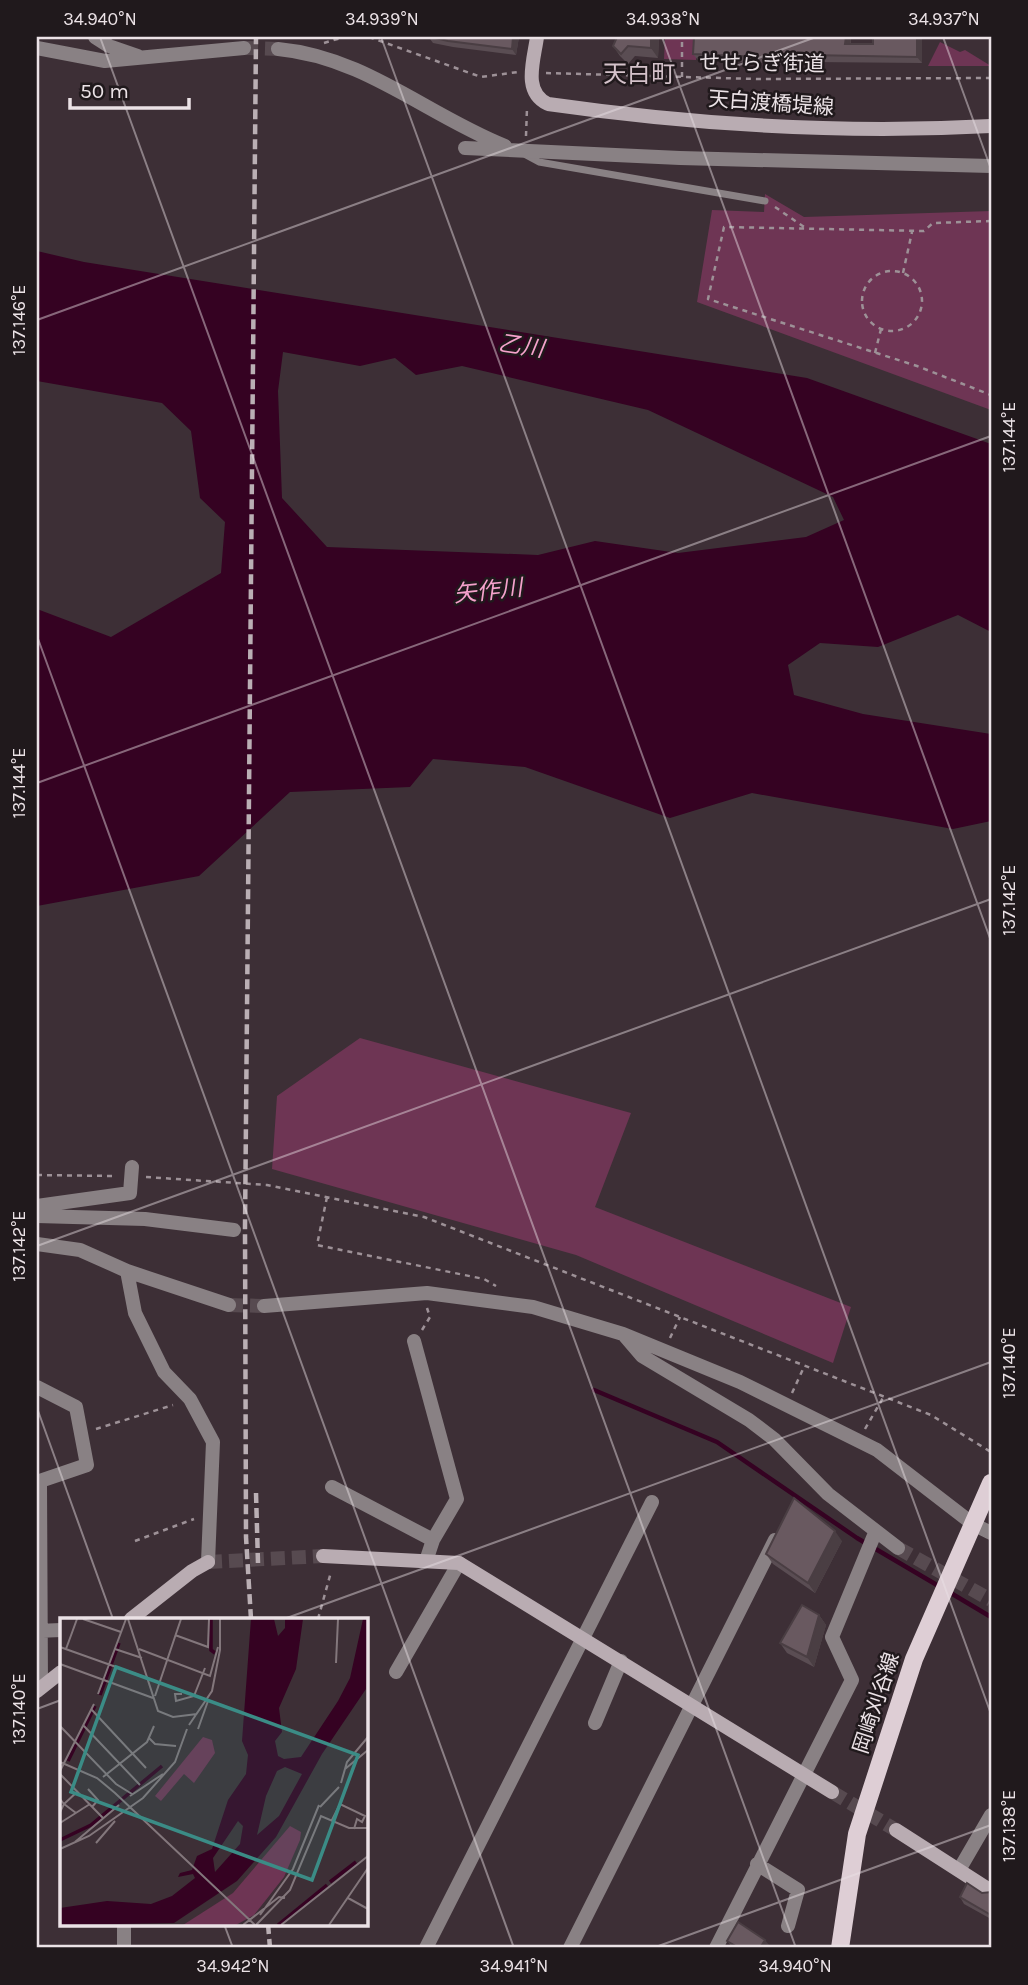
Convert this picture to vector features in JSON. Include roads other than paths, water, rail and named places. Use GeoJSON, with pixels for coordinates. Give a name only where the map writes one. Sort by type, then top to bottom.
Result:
{"type":"FeatureCollection","features":[{"type":"Feature","properties":{"kind":"main road","name":"岡崎刈谷線"},"geometry":{"type":"LineString","coordinates":[[840,1948],[857,1835],[914,1659],[991,1483]]}},
{"type":"Feature","properties":{"kind":"street"},"geometry":{"type":"LineString","coordinates":[[95,37],[109,46],[146,58]]}},
{"type":"Feature","properties":{"kind":"street","name":"天白渡橋堤線"},"geometry":{"type":"LineString","coordinates":[[537,37],[532,72],[533,92],[548,104],[775,127],[856,131],[991,126]]}},
{"type":"Feature","properties":{"kind":"street"},"geometry":{"type":"LineString","coordinates":[[37,48],[105,61],[244,48]]}},
{"type":"Feature","properties":{"kind":"street"},"geometry":{"type":"LineString","coordinates":[[278,49],[320,55],[345,64],[478,135],[523,147]]}},
{"type":"Feature","properties":{"kind":"street"},"geometry":{"type":"LineString","coordinates":[[465,148],[523,147],[991,166]]}},
{"type":"Feature","properties":{"kind":"street"},"geometry":{"type":"LineString","coordinates":[[37,1206],[131,1193],[132,1172]]}},
{"type":"Feature","properties":{"kind":"street"},"geometry":{"type":"LineString","coordinates":[[37,1216],[145,1219],[234,1230]]}},
{"type":"Feature","properties":{"kind":"street"},"geometry":{"type":"LineString","coordinates":[[37,1244],[80,1250],[127,1270],[229,1305]]}},
{"type":"Feature","properties":{"kind":"street"},"geometry":{"type":"LineString","coordinates":[[127,1270],[135,1313],[146,1336],[164,1372],[190,1399],[213,1442],[208,1562],[192,1571],[132,1618]]}},
{"type":"Feature","properties":{"kind":"street"},"geometry":{"type":"LineString","coordinates":[[264,1306],[420,1293],[533,1307],[624,1334],[787,1405],[877,1450],[973,1524],[991,1533]]}},
{"type":"Feature","properties":{"kind":"street"},"geometry":{"type":"LineString","coordinates":[[624,1334],[642,1356],[704,1391],[774,1439],[828,1494],[875,1533],[898,1548]]}},
{"type":"Feature","properties":{"kind":"street"},"geometry":{"type":"LineString","coordinates":[[414,1341],[457,1499],[432,1540],[426,1561]]}},
{"type":"Feature","properties":{"kind":"street"},"geometry":{"type":"LineString","coordinates":[[37,1387],[76,1407],[88,1465],[38,1483],[39,1689]]}},
{"type":"Feature","properties":{"kind":"street"},"geometry":{"type":"LineString","coordinates":[[332,1487],[432,1540]]}},
{"type":"Feature","properties":{"kind":"street"},"geometry":{"type":"LineString","coordinates":[[426,1948],[581,1637],[652,1502]]}},
{"type":"Feature","properties":{"kind":"street"},"geometry":{"type":"LineString","coordinates":[[570,1948],[690,1703],[780,1530]]}},
{"type":"Feature","properties":{"kind":"street"},"geometry":{"type":"LineString","coordinates":[[716,1948],[802,1773],[852,1680],[832,1637],[875,1533]]}},
{"type":"Feature","properties":{"kind":"street"},"geometry":{"type":"LineString","coordinates":[[329,1556],[459,1563],[832,1792]]}},
{"type":"Feature","properties":{"kind":"street"},"geometry":{"type":"LineString","coordinates":[[396,1672],[459,1563]]}},
{"type":"Feature","properties":{"kind":"street"},"geometry":{"type":"LineString","coordinates":[[39,1631],[60,1630]]}},
{"type":"Feature","properties":{"kind":"street"},"geometry":{"type":"LineString","coordinates":[[595,1723],[621,1661]]}},
{"type":"Feature","properties":{"kind":"street"},"geometry":{"type":"LineString","coordinates":[[39,1689],[60,1673]]}},
{"type":"Feature","properties":{"kind":"street"},"geometry":{"type":"LineString","coordinates":[[959,1870],[991,1815]]}},
{"type":"Feature","properties":{"kind":"street"},"geometry":{"type":"LineString","coordinates":[[897,1830],[991,1891]]}},
{"type":"Feature","properties":{"kind":"street"},"geometry":{"type":"LineString","coordinates":[[757,1864],[798,1889],[788,1926]]}},
{"type":"Feature","properties":{"kind":"street"},"geometry":{"type":"LineString","coordinates":[[124,1926],[124,1948]]}},
{"type":"Feature","properties":{"kind":"lane"},"geometry":{"type":"LineString","coordinates":[[523,147],[539,162],[765,201]]}},
{"type":"Feature","properties":{"kind":"water"},"geometry":{"type":"Polygon","coordinates":[[[37,251],[84,262],[807,378],[991,444],[991,632],[958,615],[878,647],[820,643],[788,665],[794,695],[863,714],[991,734],[991,821],[953,829],[752,793],[670,818],[525,767],[433,759],[410,787],[290,792],[199,876],[37,906],[37,609],[111,637],[221,573],[225,522],[200,498],[191,431],[162,403],[37,381],[37,251]],[[283,352],[278,391],[282,498],[327,547],[538,555],[595,541],[678,553],[806,537],[844,520],[833,497],[648,410],[462,366],[416,375],[395,358],[360,366],[283,352]]]}},
{"type":"Feature","properties":{"kind":"waterway"},"geometry":{"type":"LineString","coordinates":[[594,1390],[717,1442],[857,1538],[942,1588]]}},
{"type":"Feature","properties":{"kind":"waterway"},"geometry":{"type":"LineString","coordinates":[[949,1592],[991,1617]]}},
{"type":"Feature","properties":{"kind":"tunnel"},"geometry":{"type":"LineString","coordinates":[[244,48],[278,49]]}},
{"type":"Feature","properties":{"kind":"tunnel"},"geometry":{"type":"LineString","coordinates":[[229,1305],[264,1306]]}},
{"type":"Feature","properties":{"kind":"tunnel"},"geometry":{"type":"LineString","coordinates":[[898,1548],[991,1600]]}},
{"type":"Feature","properties":{"kind":"tunnel"},"geometry":{"type":"LineString","coordinates":[[208,1562],[323,1556]]}},
{"type":"Feature","properties":{"kind":"tunnel"},"geometry":{"type":"LineString","coordinates":[[832,1792],[896,1830]]}},
{"type":"Feature","properties":{"kind":"railway"},"geometry":{"type":"LineString","coordinates":[[251,1618],[246,1537],[245,1227],[256,37]]}},
{"type":"Feature","properties":{"kind":"railway"},"geometry":{"type":"LineString","coordinates":[[256,1493],[258,1563]]}},
{"type":"Feature","properties":{"kind":"railway"},"geometry":{"type":"LineString","coordinates":[[268,1926],[270,1948]]}},
{"type":"Feature","properties":{"kind":"district","name":"天白町"},"geometry":{"type":"Point","coordinates":[639,74]}},
{"type":"Feature","properties":{"kind":"water label","name":"乙川"},"geometry":{"type":"Point","coordinates":[521,346]}},
{"type":"Feature","properties":{"kind":"water label","name":"矢作川"},"geometry":{"type":"Point","coordinates":[488,591]}}]}
